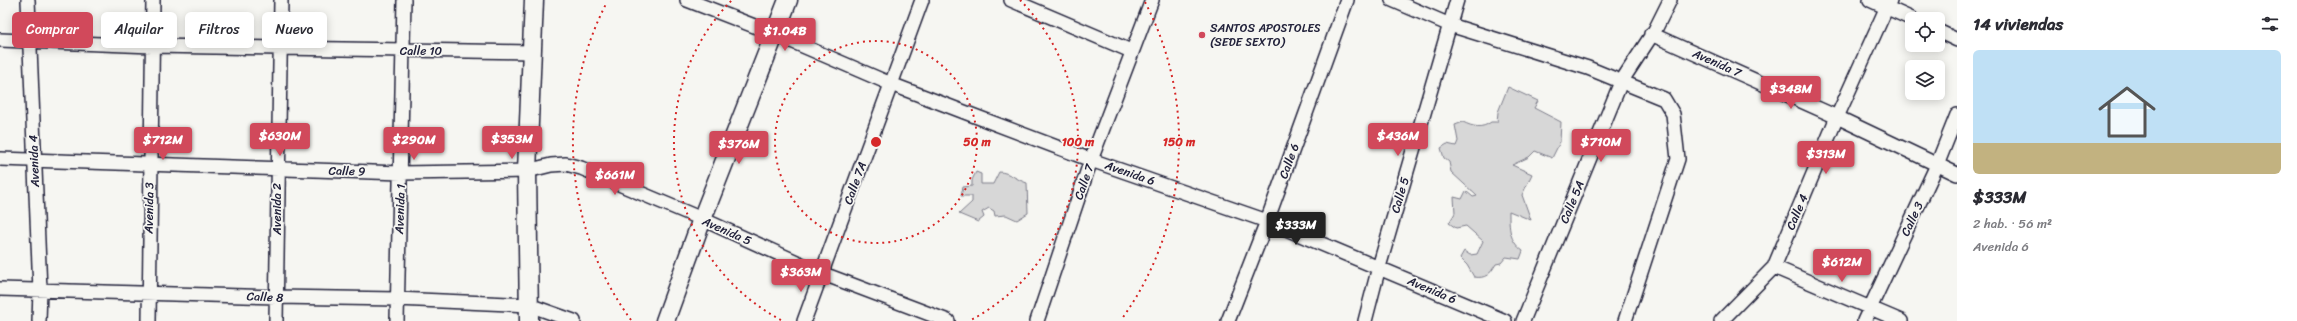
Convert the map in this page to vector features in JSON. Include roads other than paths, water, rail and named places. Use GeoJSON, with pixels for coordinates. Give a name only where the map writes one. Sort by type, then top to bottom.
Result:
{"type":"FeatureCollection","features":[{"type":"Feature","properties":{"kind":"main road"},"geometry":{"type":"LineString","coordinates":[[529,313],[527,171],[534,0]]}},
{"type":"Feature","properties":{"kind":"main road"},"geometry":{"type":"LineString","coordinates":[[665,321],[702,219],[788,0]]}},
{"type":"Feature","properties":{"kind":"street","name":"Avenida 4"},"geometry":{"type":"LineString","coordinates":[[28,0],[28,12]]}},
{"type":"Feature","properties":{"kind":"street","name":"Avenida 3"},"geometry":{"type":"LineString","coordinates":[[153,0],[153,12]]}},
{"type":"Feature","properties":{"kind":"street","name":"Avenida 2"},"geometry":{"type":"LineString","coordinates":[[281,0],[281,12]]}},
{"type":"Feature","properties":{"kind":"street","name":"Avenida 1"},"geometry":{"type":"LineString","coordinates":[[397,321],[404,0]]}},
{"type":"Feature","properties":{"kind":"street","name":"Avenida 6"},"geometry":{"type":"LineString","coordinates":[[687,0],[775,34],[891,84],[1092,160],[1267,221],[1505,321]]}},
{"type":"Feature","properties":{"kind":"street","name":"Calle 7A"},"geometry":{"type":"LineString","coordinates":[[804,321],[922,0]]}},
{"type":"Feature","properties":{"kind":"street"},"geometry":{"type":"LineString","coordinates":[[1011,0],[1131,51]]}},
{"type":"Feature","properties":{"kind":"street","name":"Calle 7"},"geometry":{"type":"LineString","coordinates":[[1037,321],[1131,51],[1152,0]]}},
{"type":"Feature","properties":{"kind":"street","name":"Calle 6"},"geometry":{"type":"LineString","coordinates":[[1228,321],[1267,221],[1347,0]]}},
{"type":"Feature","properties":{"kind":"street"},"geometry":{"type":"LineString","coordinates":[[1392,0],[1450,25],[1588,68],[1664,99],[1674,114],[1678,159],[1625,321]]}},
{"type":"Feature","properties":{"kind":"street","name":"Calle 5"},"geometry":{"type":"LineString","coordinates":[[1365,321],[1379,267],[1457,0]]}},
{"type":"Feature","properties":{"kind":"street","name":"Calle 5A"},"geometry":{"type":"LineString","coordinates":[[1522,321],[1621,82],[1670,0]]}},
{"type":"Feature","properties":{"kind":"street"},"geometry":{"type":"LineString","coordinates":[[1870,0],[1889,4],[1905,15]]}},
{"type":"Feature","properties":{"kind":"street","name":"Calle 4"},"geometry":{"type":"LineString","coordinates":[[1721,321],[1774,267],[1837,117],[1889,4]]}},
{"type":"Feature","properties":{"kind":"street","name":"Avenida 7"},"geometry":{"type":"LineString","coordinates":[[1651,34],[1837,117],[1957,174]]}},
{"type":"Feature","properties":{"kind":"street"},"geometry":{"type":"LineString","coordinates":[[1945,34],[1957,40]]}},
{"type":"Feature","properties":{"kind":"street","name":"Calle 10"},"geometry":{"type":"LineString","coordinates":[[0,40],[12,40]]}},
{"type":"Feature","properties":{"kind":"street","name":"Calle 10"},"geometry":{"type":"LineString","coordinates":[[177,46],[262,48]]}},
{"type":"Feature","properties":{"kind":"street","name":"Avenida 4"},"geometry":{"type":"LineString","coordinates":[[29,48],[40,290],[39,321]]}},
{"type":"Feature","properties":{"kind":"street","name":"Avenida 3"},"geometry":{"type":"LineString","coordinates":[[149,321],[152,48]]}},
{"type":"Feature","properties":{"kind":"street","name":"Calle 10"},"geometry":{"type":"LineString","coordinates":[[280,48],[531,52]]}},
{"type":"Feature","properties":{"kind":"street","name":"Avenida 2"},"geometry":{"type":"LineString","coordinates":[[276,321],[280,48]]}},
{"type":"Feature","properties":{"kind":"street","name":"Calle 3"},"geometry":{"type":"LineString","coordinates":[[1864,321],[1937,165],[1957,115]]}},
{"type":"Feature","properties":{"kind":"street","name":"Calle 9"},"geometry":{"type":"LineString","coordinates":[[0,159],[278,170],[401,173],[527,171]]}},
{"type":"Feature","properties":{"kind":"street","name":"Avenida 5"},"geometry":{"type":"LineString","coordinates":[[527,171],[551,165],[566,164],[574,166],[702,219],[821,273],[948,321]]}},
{"type":"Feature","properties":{"kind":"street"},"geometry":{"type":"LineString","coordinates":[[1774,267],[1902,321]]}},
{"type":"Feature","properties":{"kind":"street","name":"Calle 8"},"geometry":{"type":"LineString","coordinates":[[0,289],[397,299],[529,313]]}},
{"type":"Feature","properties":{"kind":"street"},"geometry":{"type":"LineString","coordinates":[[529,313],[574,321]]}},
{"type":"Feature","properties":{"kind":"place","name":"SANTOS APOSTOLES (SEDE SEXTO)"},"geometry":{"type":"Point","coordinates":[1202,35]}}]}
